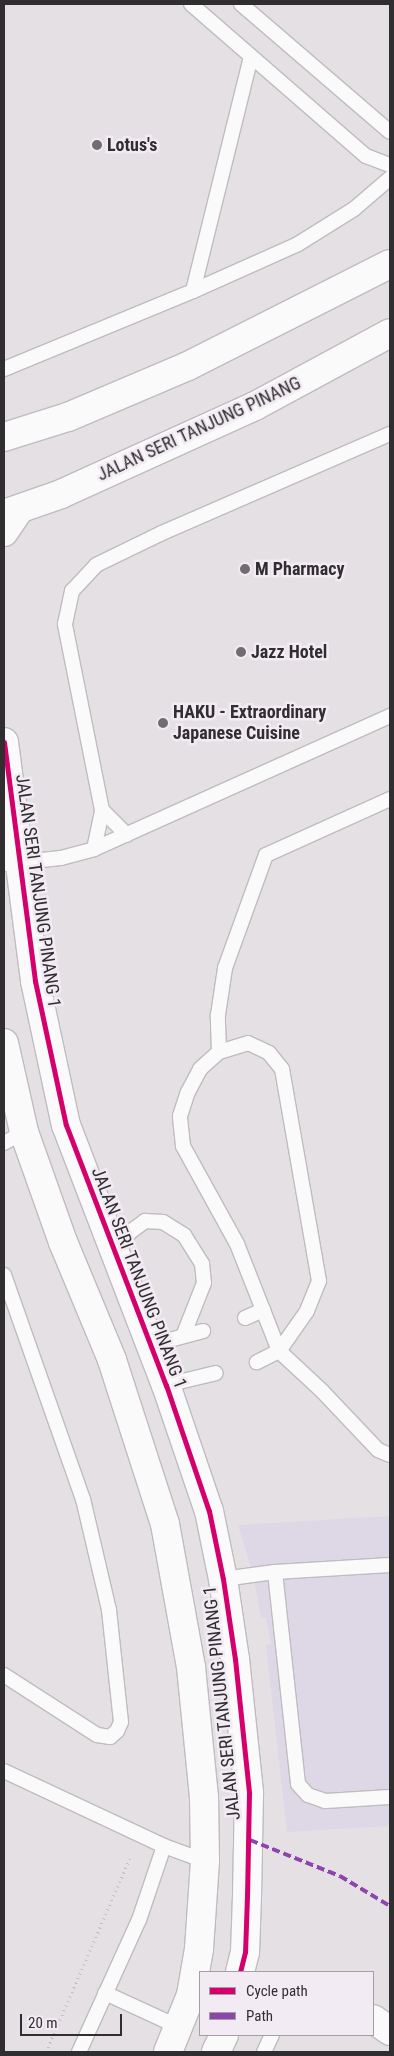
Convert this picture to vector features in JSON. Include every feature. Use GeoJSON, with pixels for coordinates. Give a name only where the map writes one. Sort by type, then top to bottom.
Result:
{"type":"FeatureCollection","features":[{"type":"Feature","properties":{"kind":"street"},"geometry":{"type":"LineString","coordinates":[[4,437],[68,417],[188,366],[390,264]]}},
{"type":"Feature","properties":{"kind":"street","name":"JALAN SERI TANJUNG PINANG"},"geometry":{"type":"LineString","coordinates":[[9,507],[61,494],[256,406],[390,333]]}},
{"type":"Feature","properties":{"kind":"street"},"geometry":{"type":"LineString","coordinates":[[4,532],[9,507]]}},
{"type":"Feature","properties":{"kind":"street","name":"JALAN SERI TANJUNG PINANG 1"},"geometry":{"type":"LineString","coordinates":[[4,742],[11,863],[66,1125],[166,1385],[209,1511],[223,1579],[235,1659],[249,1793],[248,1896],[245,1952],[240,1971]]}},
{"type":"Feature","properties":{"kind":"street","name":"JALAN SERI TANJUNG PINANG 1"},"geometry":{"type":"LineString","coordinates":[[4,1043],[14,1138],[63,1242],[112,1360],[165,1524],[191,1667],[204,1797],[205,1862],[198,1950],[191,1995],[168,2052]]}},
{"type":"Feature","properties":{"kind":"street"},"geometry":{"type":"LineString","coordinates":[[112,1360],[151,1345]]}},
{"type":"Feature","properties":{"kind":"street"},"geometry":{"type":"LineString","coordinates":[[374,2020],[390,2031]]}},
{"type":"Feature","properties":{"kind":"street"},"geometry":{"type":"LineString","coordinates":[[216,2052],[224,2036]]}},
{"type":"Feature","properties":{"kind":"lane"},"geometry":{"type":"LineString","coordinates":[[191,4],[366,156],[390,165]]}},
{"type":"Feature","properties":{"kind":"lane"},"geometry":{"type":"LineString","coordinates":[[241,4],[390,132]]}},
{"type":"Feature","properties":{"kind":"lane"},"geometry":{"type":"LineString","coordinates":[[193,291],[252,56]]}},
{"type":"Feature","properties":{"kind":"lane"},"geometry":{"type":"LineString","coordinates":[[4,369],[193,291],[298,244],[354,209],[390,178]]}},
{"type":"Feature","properties":{"kind":"lane"},"geometry":{"type":"LineString","coordinates":[[94,849],[102,810],[65,624],[72,591],[96,565],[162,533],[390,434]]}},
{"type":"Feature","properties":{"kind":"lane"},"geometry":{"type":"LineString","coordinates":[[11,863],[61,858],[94,849],[127,836],[390,716]]}},
{"type":"Feature","properties":{"kind":"lane"},"geometry":{"type":"LineString","coordinates":[[219,1052],[218,1015],[225,968],[266,855],[390,798]]}},
{"type":"Feature","properties":{"kind":"lane"},"geometry":{"type":"LineString","coordinates":[[102,810],[127,836]]}},
{"type":"Feature","properties":{"kind":"lane"},"geometry":{"type":"LineString","coordinates":[[257,1362],[279,1351],[307,1311],[319,1281],[282,1069],[269,1053],[248,1043],[219,1052],[200,1069],[188,1092],[180,1116],[183,1146],[237,1244],[279,1351],[322,1391],[378,1450],[390,1454]]}},
{"type":"Feature","properties":{"kind":"lane"},"geometry":{"type":"LineString","coordinates":[[118,1259],[121,1245],[130,1232],[145,1221],[163,1222],[184,1235],[202,1264],[204,1283],[183,1336]]}},
{"type":"Feature","properties":{"kind":"lane"},"geometry":{"type":"LineString","coordinates":[[4,1275],[83,1499],[109,1610],[121,1722],[117,1731],[110,1736],[97,1735],[4,1675]]}},
{"type":"Feature","properties":{"kind":"lane"},"geometry":{"type":"LineString","coordinates":[[245,1318],[263,1310]]}},
{"type":"Feature","properties":{"kind":"lane"},"geometry":{"type":"LineString","coordinates":[[151,1345],[203,1331]]}},
{"type":"Feature","properties":{"kind":"lane"},"geometry":{"type":"LineString","coordinates":[[166,1385],[216,1373]]}},
{"type":"Feature","properties":{"kind":"lane"},"geometry":{"type":"LineString","coordinates":[[223,1579],[275,1572],[390,1565]]}},
{"type":"Feature","properties":{"kind":"lane"},"geometry":{"type":"LineString","coordinates":[[275,1572],[298,1784],[308,1795],[325,1801],[390,1796]]}},
{"type":"Feature","properties":{"kind":"lane"},"geometry":{"type":"LineString","coordinates":[[4,1771],[160,1844],[205,1862]]}},
{"type":"Feature","properties":{"kind":"lane"},"geometry":{"type":"LineString","coordinates":[[79,2052],[139,1920],[160,1844]]}},
{"type":"Feature","properties":{"kind":"lane"},"geometry":{"type":"LineString","coordinates":[[105,1993],[179,2027]]}},
{"type":"Feature","properties":{"kind":"lane"},"geometry":{"type":"LineString","coordinates":[[264,2052],[272,2036]]}},
{"type":"Feature","properties":{"kind":"path"},"geometry":{"type":"LineString","coordinates":[[46,2052],[135,1846],[160,1844]]}},
{"type":"Feature","properties":{"kind":"shaded area"},"geometry":{"type":"Polygon","coordinates":[[[390,1516],[390,1826],[287,1832],[266,1645],[271,1644],[266,1618],[261,1618],[253,1575],[238,1525],[390,1516]]]}},
{"type":"Feature","properties":{"kind":"marked path"},"geometry":{"type":"LineString","coordinates":[[250,1840],[340,1876],[390,1906]]}},
{"type":"Feature","properties":{"kind":"cycle path"},"geometry":{"type":"LineString","coordinates":[[4,742],[35,981],[66,1125],[166,1385],[209,1511],[223,1579],[235,1659],[249,1793],[245,1952],[240,1971]]}},
{"type":"Feature","properties":{"kind":"place","name":"Lotus's"},"geometry":{"type":"Point","coordinates":[97,145]}},
{"type":"Feature","properties":{"kind":"place","name":"M Pharmacy"},"geometry":{"type":"Point","coordinates":[245,569]}},
{"type":"Feature","properties":{"kind":"place","name":"Jazz Hotel"},"geometry":{"type":"Point","coordinates":[241,652]}},
{"type":"Feature","properties":{"kind":"place","name":"HAKU - Extraordinary Japanese Cuisine"},"geometry":{"type":"Point","coordinates":[163,723]}}]}
